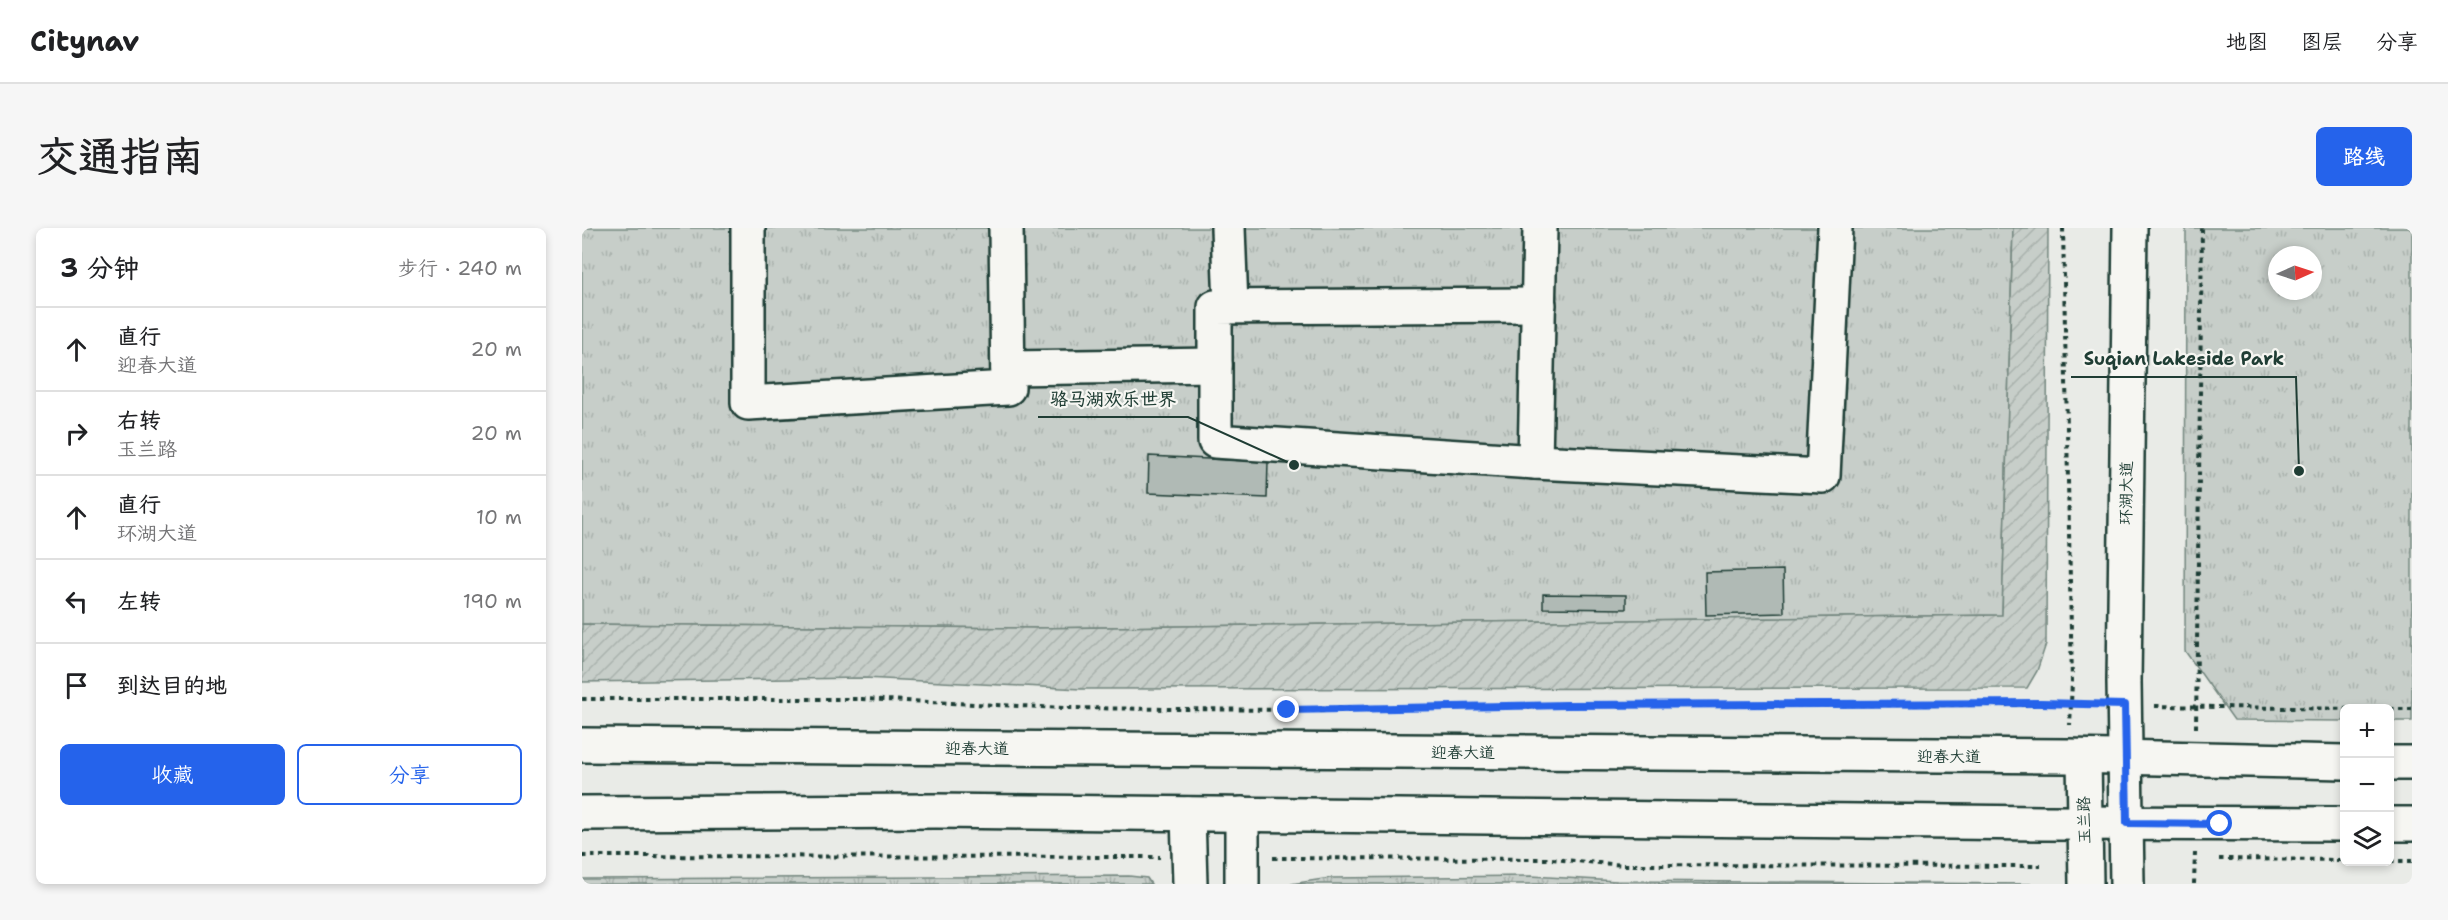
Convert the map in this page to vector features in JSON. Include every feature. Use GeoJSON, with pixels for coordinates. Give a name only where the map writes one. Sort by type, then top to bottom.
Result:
{"type":"FeatureCollection","features":[{"type":"Feature","properties":{"kind":"main road"},"geometry":{"type":"LineString","coordinates":[[748,228],[748,403],[1008,388],[1006,228]]}},
{"type":"Feature","properties":{"kind":"main road"},"geometry":{"type":"LineString","coordinates":[[1228,228],[1231,306]]}},
{"type":"Feature","properties":{"kind":"main road"},"geometry":{"type":"LineString","coordinates":[[1535,462],[1540,228]]}},
{"type":"Feature","properties":{"kind":"main road"},"geometry":{"type":"LineString","coordinates":[[1539,305],[1215,307],[1215,441],[1535,462],[1823,476],[1835,228]]}},
{"type":"Feature","properties":{"kind":"main road","name":"环湖大道"},"geometry":{"type":"LineString","coordinates":[[2126,757],[2130,228]]}},
{"type":"Feature","properties":{"kind":"main road"},"geometry":{"type":"LineString","coordinates":[[1008,368],[1215,365]]}},
{"type":"Feature","properties":{"kind":"main road","name":"迎春大道"},"geometry":{"type":"LineString","coordinates":[[582,745],[2126,757],[2196,761],[2340,762]]}},
{"type":"Feature","properties":{"kind":"main road","name":"玉兰路"},"geometry":{"type":"LineString","coordinates":[[2076,757],[2084,822],[2086,884]]}},
{"type":"Feature","properties":{"kind":"main road"},"geometry":{"type":"LineString","coordinates":[[2126,757],[2127,884]]}},
{"type":"Feature","properties":{"kind":"main road"},"geometry":{"type":"LineString","coordinates":[[2394,763],[2412,763]]}},
{"type":"Feature","properties":{"kind":"main road"},"geometry":{"type":"LineString","coordinates":[[582,813],[948,812],[2340,824]]}},
{"type":"Feature","properties":{"kind":"main road"},"geometry":{"type":"LineString","coordinates":[[1188,814],[1189,871]]}},
{"type":"Feature","properties":{"kind":"main road"},"geometry":{"type":"LineString","coordinates":[[1242,814],[1242,871]]}},
{"type":"Feature","properties":{"kind":"main road"},"geometry":{"type":"LineString","coordinates":[[2394,824],[2412,824]]}},
{"type":"Feature","properties":{"kind":"path"},"geometry":{"type":"LineString","coordinates":[[2063,228],[2071,704],[2076,757]]}},
{"type":"Feature","properties":{"kind":"path"},"geometry":{"type":"LineString","coordinates":[[2196,761],[2202,228]]}},
{"type":"Feature","properties":{"kind":"path"},"geometry":{"type":"LineString","coordinates":[[582,699],[862,699],[1065,708],[1287,710],[1567,705],[2071,704],[2340,708]]}},
{"type":"Feature","properties":{"kind":"path"},"geometry":{"type":"LineString","coordinates":[[2394,709],[2412,709]]}},
{"type":"Feature","properties":{"kind":"path"},"geometry":{"type":"LineString","coordinates":[[2194,884],[2195,824]]}},
{"type":"Feature","properties":{"kind":"path"},"geometry":{"type":"LineString","coordinates":[[582,856],[1189,871]]}},
{"type":"Feature","properties":{"kind":"path"},"geometry":{"type":"LineString","coordinates":[[1242,871],[1551,859],[1624,865],[2041,866]]}},
{"type":"Feature","properties":{"kind":"path"},"geometry":{"type":"LineString","coordinates":[[2219,859],[2340,860]]}},
{"type":"Feature","properties":{"kind":"path"},"geometry":{"type":"LineString","coordinates":[[2394,861],[2412,861]]}},
{"type":"Feature","properties":{"kind":"green space"},"geometry":{"type":"Polygon","coordinates":[[[582,228],[2013,228],[2002,615],[1035,628],[582,624],[582,228]]]}},
{"type":"Feature","properties":{"kind":"green space"},"geometry":{"type":"Polygon","coordinates":[[[2013,228],[2048,228],[2046,644],[2037,671],[2027,688],[1081,689],[864,678],[582,682],[582,624],[1035,628],[2002,615],[2013,228]]]}},
{"type":"Feature","properties":{"kind":"green space"},"geometry":{"type":"Polygon","coordinates":[[[2186,228],[2412,228],[2412,721],[2394,721],[2394,704],[2340,704],[2340,721],[2234,720],[2185,651],[2186,228]]]}},
{"type":"Feature","properties":{"kind":"green space"},"geometry":{"type":"Polygon","coordinates":[[[1129,876],[1147,878],[1151,884],[582,884],[582,879],[1129,876]]]}},
{"type":"Feature","properties":{"kind":"green space"},"geometry":{"type":"Polygon","coordinates":[[[1531,876],[1617,881],[2034,884],[1291,884],[1330,878],[1531,876]]]}},
{"type":"Feature","properties":{"kind":"building"},"geometry":{"type":"Polygon","coordinates":[[[1149,456],[1268,462],[1267,498],[1148,493],[1149,456]]]}},
{"type":"Feature","properties":{"kind":"building"},"geometry":{"type":"Polygon","coordinates":[[[1783,570],[1784,613],[1706,615],[1705,572],[1783,570]]]}},
{"type":"Feature","properties":{"kind":"building"},"geometry":{"type":"Polygon","coordinates":[[[1543,594],[1626,595],[1626,609],[1543,608],[1543,594]]]}},
{"type":"Feature","properties":{"kind":"place","name":"骆马湖欢乐世界"},"geometry":{"type":"Point","coordinates":[1294,465]}},
{"type":"Feature","properties":{"kind":"place","name":"Suqian Lakeside Park"},"geometry":{"type":"Point","coordinates":[2299,471]}},
{"type":"Feature","properties":{"kind":"route"},"geometry":{"type":"LineString","coordinates":[[1287,710],[1567,705],[2041,703],[2125,705],[2127,823],[2220,824]]}}]}
